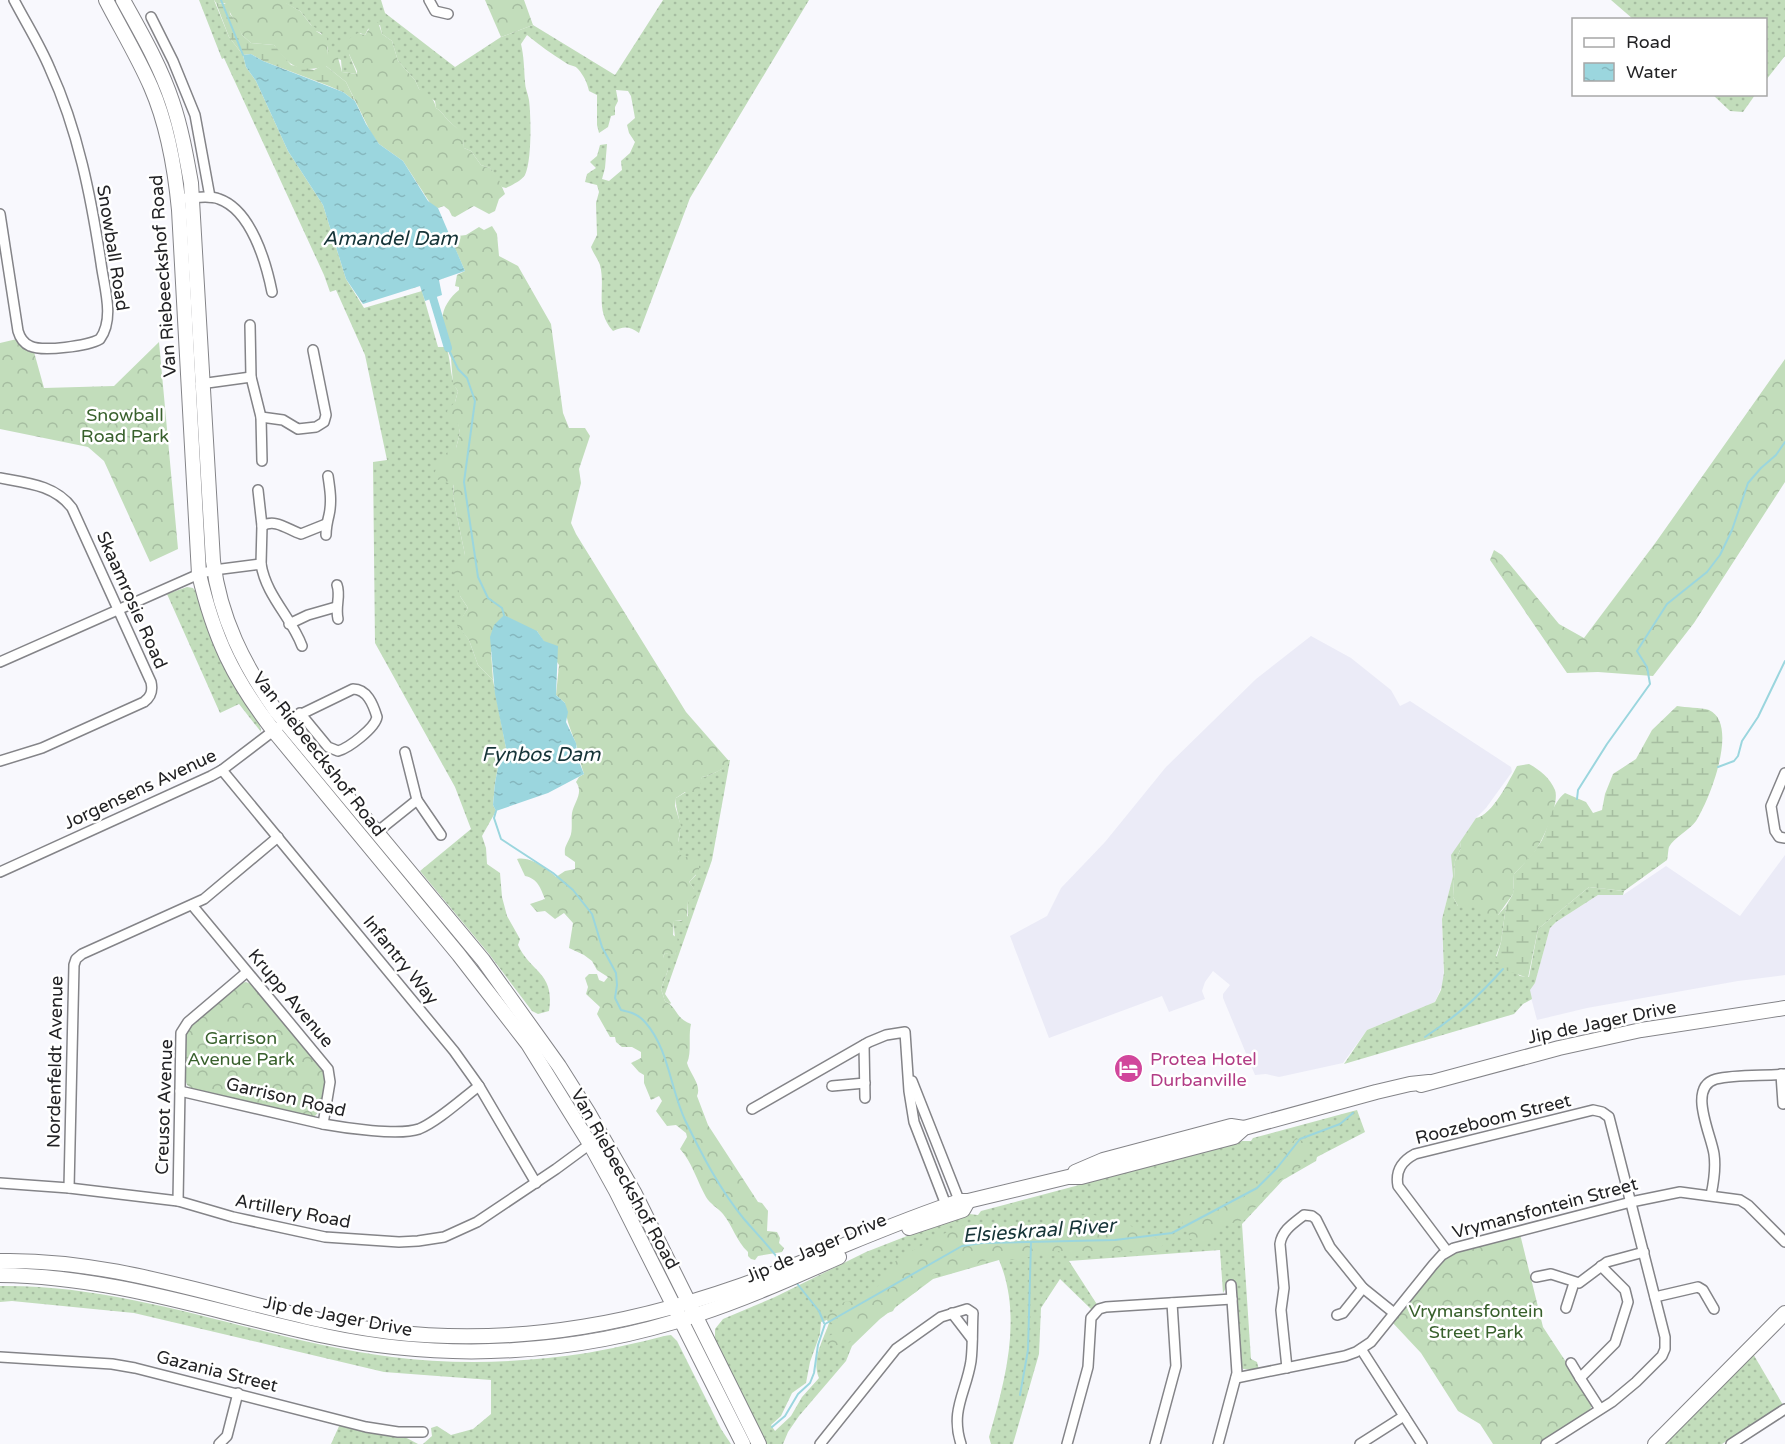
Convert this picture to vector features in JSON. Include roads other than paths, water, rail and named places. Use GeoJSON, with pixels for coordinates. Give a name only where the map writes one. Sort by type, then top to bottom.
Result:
{"type":"FeatureCollection","features":[{"type":"Feature","properties":{"kind":"street","name":"Snowball Road"},"geometry":{"type":"LineString","coordinates":[[0,214],[18,331],[22,340],[30,346],[39,348],[86,345],[100,339],[107,325],[107,303],[91,204],[78,146],[51,70],[14,0]]}},
{"type":"Feature","properties":{"kind":"street","name":"Van Riebeeckshof Road"},"geometry":{"type":"LineString","coordinates":[[106,0],[155,96],[170,145],[178,199],[199,574],[212,623],[224,655],[247,695],[279,726],[377,832],[483,960],[559,1066],[626,1178],[759,1444]]}},
{"type":"Feature","properties":{"kind":"street","name":"Van Riebeeckshof Road"},"geometry":{"type":"LineString","coordinates":[[123,0],[151,52],[172,99],[184,144],[193,198],[214,570],[224,611],[236,645],[279,726],[349,821],[528,1044],[590,1144],[623,1204],[743,1444]]}},
{"type":"Feature","properties":{"kind":"street"},"geometry":{"type":"LineString","coordinates":[[429,0],[435,11],[448,14]]}},
{"type":"Feature","properties":{"kind":"street"},"geometry":{"type":"LineString","coordinates":[[152,16],[195,115],[210,197]]}},
{"type":"Feature","properties":{"kind":"street"},"geometry":{"type":"LineString","coordinates":[[178,199],[210,197],[220,199],[240,214],[261,250],[272,292]]}},
{"type":"Feature","properties":{"kind":"street"},"geometry":{"type":"LineString","coordinates":[[250,325],[251,377],[261,417],[262,460]]}},
{"type":"Feature","properties":{"kind":"street"},"geometry":{"type":"LineString","coordinates":[[261,417],[283,420],[298,429],[316,428],[324,422],[326,415],[313,350]]}},
{"type":"Feature","properties":{"kind":"street"},"geometry":{"type":"LineString","coordinates":[[189,386],[251,377]]}},
{"type":"Feature","properties":{"kind":"street"},"geometry":{"type":"LineString","coordinates":[[327,535],[326,524],[330,502],[328,476]]}},
{"type":"Feature","properties":{"kind":"street","name":"Skaamrosie Road"},"geometry":{"type":"LineString","coordinates":[[0,478],[49,489],[66,499],[151,682],[152,690],[149,698],[144,702],[42,748],[0,761]]}},
{"type":"Feature","properties":{"kind":"street"},"geometry":{"type":"LineString","coordinates":[[258,490],[262,526],[262,574],[289,624],[296,631],[302,646]]}},
{"type":"Feature","properties":{"kind":"street"},"geometry":{"type":"LineString","coordinates":[[262,526],[268,522],[282,525],[302,534],[326,524]]}},
{"type":"Feature","properties":{"kind":"street"},"geometry":{"type":"LineString","coordinates":[[0,662],[199,574],[261,564]]}},
{"type":"Feature","properties":{"kind":"street"},"geometry":{"type":"LineString","coordinates":[[337,585],[339,591],[336,607],[338,619]]}},
{"type":"Feature","properties":{"kind":"street"},"geometry":{"type":"LineString","coordinates":[[289,624],[308,615],[336,607]]}},
{"type":"Feature","properties":{"kind":"street","name":"Jorgensens Avenue"},"geometry":{"type":"LineString","coordinates":[[0,872],[222,770],[279,726],[300,713],[356,689],[366,695],[377,717],[372,726],[338,751],[328,747],[300,713]]}},
{"type":"Feature","properties":{"kind":"street"},"geometry":{"type":"LineString","coordinates":[[405,752],[417,800],[441,835]]}},
{"type":"Feature","properties":{"kind":"street","name":"Infantry Way"},"geometry":{"type":"LineString","coordinates":[[222,770],[410,996],[479,1086],[536,1183]]}},
{"type":"Feature","properties":{"kind":"street"},"geometry":{"type":"LineString","coordinates":[[1785,773],[1771,806],[1776,834],[1785,838]]}},
{"type":"Feature","properties":{"kind":"street"},"geometry":{"type":"LineString","coordinates":[[376,854],[373,838],[377,832],[417,800]]}},
{"type":"Feature","properties":{"kind":"street"},"geometry":{"type":"LineString","coordinates":[[349,821],[362,829],[377,832]]}},
{"type":"Feature","properties":{"kind":"street","name":"Nordenfeldt Avenue"},"geometry":{"type":"LineString","coordinates":[[69,1188],[74,962],[82,954],[204,899],[278,837]]}},
{"type":"Feature","properties":{"kind":"street","name":"Krupp Avenue"},"geometry":{"type":"LineString","coordinates":[[192,904],[328,1069],[330,1082],[323,1124]]}},
{"type":"Feature","properties":{"kind":"street","name":"Creusot Avenue"},"geometry":{"type":"LineString","coordinates":[[178,1201],[181,1039],[184,1027],[248,972]]}},
{"type":"Feature","properties":{"kind":"street","name":"Jip de Jager Drive"},"geometry":{"type":"LineString","coordinates":[[813,1263],[835,1249],[903,1220],[954,1204],[1068,1177],[1078,1169],[1103,1160],[1231,1126],[1245,1128],[1347,1100],[1377,1097],[1559,1048],[1641,1030],[1785,1008]]}},
{"type":"Feature","properties":{"kind":"street"},"geometry":{"type":"LineString","coordinates":[[752,1109],[864,1045],[886,1035],[905,1032],[914,1122],[954,1204]]}},
{"type":"Feature","properties":{"kind":"street"},"geometry":{"type":"LineString","coordinates":[[864,1045],[865,1098]]}},
{"type":"Feature","properties":{"kind":"street"},"geometry":{"type":"LineString","coordinates":[[909,1073],[954,1204]]}},
{"type":"Feature","properties":{"kind":"street"},"geometry":{"type":"LineString","coordinates":[[1712,1195],[1714,1160],[1701,1102],[1703,1090],[1708,1083],[1719,1079],[1783,1074],[1783,1104]]}},
{"type":"Feature","properties":{"kind":"street"},"geometry":{"type":"LineString","coordinates":[[832,1086],[865,1083]]}},
{"type":"Feature","properties":{"kind":"street","name":"Garrison Road"},"geometry":{"type":"LineString","coordinates":[[180,1091],[346,1128],[415,1130],[427,1124],[479,1086]]}},
{"type":"Feature","properties":{"kind":"street","name":"Roozeboom Street"},"geometry":{"type":"LineString","coordinates":[[1447,1251],[1398,1186],[1399,1168],[1404,1161],[1415,1154],[1598,1110],[1606,1114],[1611,1122],[1631,1202]]}},
{"type":"Feature","properties":{"kind":"street","name":"Artillery Road"},"geometry":{"type":"LineString","coordinates":[[0,1184],[69,1188],[178,1201],[233,1217],[325,1237],[418,1241],[444,1237],[468,1227],[536,1183],[590,1144]]}},
{"type":"Feature","properties":{"kind":"street","name":"Vrymansfontein Street"},"geometry":{"type":"LineString","coordinates":[[1236,1378],[1345,1356],[1361,1349],[1375,1338],[1433,1265],[1447,1251],[1461,1245],[1675,1192],[1737,1199],[1746,1203],[1784,1239]]}},
{"type":"Feature","properties":{"kind":"street"},"geometry":{"type":"LineString","coordinates":[[1546,1444],[1600,1409],[1636,1382],[1662,1356],[1665,1341],[1631,1202]]}},
{"type":"Feature","properties":{"kind":"street","name":"Jip de Jager Drive"},"geometry":{"type":"LineString","coordinates":[[0,1275],[44,1276],[98,1283],[154,1294],[325,1336],[421,1350],[495,1351],[545,1348],[596,1341],[696,1316],[770,1281],[860,1246],[954,1204]]}},
{"type":"Feature","properties":{"kind":"street"},"geometry":{"type":"LineString","coordinates":[[1287,1368],[1281,1310],[1284,1288],[1280,1244],[1287,1229],[1304,1215],[1312,1216],[1323,1229],[1330,1247],[1363,1288],[1394,1313]]}},
{"type":"Feature","properties":{"kind":"street"},"geometry":{"type":"LineString","coordinates":[[1536,1277],[1551,1274],[1574,1283],[1583,1282],[1610,1260],[1644,1252]]}},
{"type":"Feature","properties":{"kind":"street","name":"Jip de Jager Drive"},"geometry":{"type":"LineString","coordinates":[[0,1261],[52,1262],[104,1269],[370,1329],[481,1337],[564,1331],[626,1320],[770,1281]]}},
{"type":"Feature","properties":{"kind":"street"},"geometry":{"type":"LineString","coordinates":[[1580,1378],[1615,1343],[1628,1302],[1626,1293],[1600,1266]]}},
{"type":"Feature","properties":{"kind":"street"},"geometry":{"type":"LineString","coordinates":[[1566,1308],[1574,1283]]}},
{"type":"Feature","properties":{"kind":"street"},"geometry":{"type":"LineString","coordinates":[[1218,1444],[1236,1378],[1231,1285]]}},
{"type":"Feature","properties":{"kind":"street"},"geometry":{"type":"LineString","coordinates":[[1655,1297],[1698,1287],[1703,1290],[1714,1309]]}},
{"type":"Feature","properties":{"kind":"street"},"geometry":{"type":"LineString","coordinates":[[1337,1315],[1343,1313],[1363,1288]]}},
{"type":"Feature","properties":{"kind":"street"},"geometry":{"type":"LineString","coordinates":[[1067,1444],[1087,1376],[1089,1324],[1095,1312],[1106,1307],[1232,1299]]}},
{"type":"Feature","properties":{"kind":"street"},"geometry":{"type":"LineString","coordinates":[[1155,1444],[1176,1366],[1172,1303]]}},
{"type":"Feature","properties":{"kind":"street"},"geometry":{"type":"LineString","coordinates":[[820,1444],[896,1349],[937,1319],[965,1310],[972,1312],[972,1340],[970,1363],[956,1422],[961,1444]]}},
{"type":"Feature","properties":{"kind":"street"},"geometry":{"type":"LineString","coordinates":[[952,1313],[972,1340]]}},
{"type":"Feature","properties":{"kind":"street"},"geometry":{"type":"LineString","coordinates":[[1655,1444],[1785,1313]]}},
{"type":"Feature","properties":{"kind":"street"},"geometry":{"type":"LineString","coordinates":[[1361,1349],[1422,1444]]}},
{"type":"Feature","properties":{"kind":"street","name":"Gazania Street"},"geometry":{"type":"LineString","coordinates":[[0,1357],[112,1364],[154,1372],[366,1427],[398,1432],[423,1432]]}},
{"type":"Feature","properties":{"kind":"street"},"geometry":{"type":"LineString","coordinates":[[1571,1364],[1600,1409]]}},
{"type":"Feature","properties":{"kind":"street"},"geometry":{"type":"LineString","coordinates":[[219,1444],[227,1436],[237,1393]]}},
{"type":"Feature","properties":{"kind":"street"},"geometry":{"type":"LineString","coordinates":[[1731,1444],[1785,1409]]}},
{"type":"Feature","properties":{"kind":"street"},"geometry":{"type":"LineString","coordinates":[[1360,1444],[1404,1416]]}},
{"type":"Feature","properties":{"kind":"water","name":"Amandel Dam"},"geometry":{"type":"Polygon","coordinates":[[[251,54],[263,61],[343,92],[355,101],[379,144],[403,161],[428,201],[438,208],[465,271],[439,280],[442,295],[425,301],[420,286],[363,304],[346,279],[323,205],[288,151],[256,81],[246,67],[243,55],[251,54]]]}},
{"type":"Feature","properties":{"kind":"water","name":"Fynbos Dam"},"geometry":{"type":"Polygon","coordinates":[[[504,615],[537,631],[544,641],[558,646],[556,695],[565,703],[568,712],[566,722],[576,743],[578,759],[584,774],[548,793],[496,811],[493,805],[495,783],[498,767],[506,748],[495,694],[490,637],[494,625],[504,615]]]}},
{"type":"Feature","properties":{"kind":"waterway"},"geometry":{"type":"LineString","coordinates":[[221,0],[243,55]]}},
{"type":"Feature","properties":{"kind":"waterway"},"geometry":{"type":"LineString","coordinates":[[433,298],[448,348]]}},
{"type":"Feature","properties":{"kind":"waterway"},"geometry":{"type":"LineString","coordinates":[[448,348],[458,369],[467,378],[475,401],[464,482],[478,577],[488,598],[502,608],[504,615]]}},
{"type":"Feature","properties":{"kind":"waterway","name":"Elsieskraal River"},"geometry":{"type":"LineString","coordinates":[[1577,799],[1578,790],[1607,744],[1650,684],[1647,667],[1637,651],[1667,604],[1707,572],[1720,555],[1732,530],[1748,483],[1776,455],[1785,442]]}},
{"type":"Feature","properties":{"kind":"waterway"},"geometry":{"type":"LineString","coordinates":[[1718,767],[1734,761],[1738,756],[1742,741],[1758,717],[1785,661]]}},
{"type":"Feature","properties":{"kind":"waterway"},"geometry":{"type":"LineString","coordinates":[[496,811],[494,818],[501,839],[553,873],[573,890],[592,914],[602,947],[616,973],[615,998],[621,1010],[640,1017],[653,1033],[664,1056],[685,1120],[712,1171],[735,1208],[783,1265]]}},
{"type":"Feature","properties":{"kind":"waterway","name":"Elsieskraal River"},"geometry":{"type":"LineString","coordinates":[[1425,1037],[1467,1006],[1503,969]]}},
{"type":"Feature","properties":{"kind":"waterway","name":"Elsieskraal River"},"geometry":{"type":"LineString","coordinates":[[772,1427],[785,1416],[798,1394],[810,1383],[825,1324],[962,1246],[982,1243],[1115,1240],[1172,1233],[1257,1188],[1277,1168],[1300,1139],[1340,1124],[1353,1113]]}},
{"type":"Feature","properties":{"kind":"waterway"},"geometry":{"type":"LineString","coordinates":[[1020,1395],[1028,1350],[1031,1242]]}},
{"type":"Feature","properties":{"kind":"waterway"},"geometry":{"type":"LineString","coordinates":[[795,1281],[819,1311],[824,1323]]}},
{"type":"Feature","properties":{"kind":"place","name":"Protea Hotel Durbanville"},"geometry":{"type":"Point","coordinates":[1129,1069]}},
{"type":"Feature","properties":{"kind":"park label","name":"Snowball Road Park"},"geometry":{"type":"Point","coordinates":[125,425]}},
{"type":"Feature","properties":{"kind":"park label","name":"Garrison Avenue Park"},"geometry":{"type":"Point","coordinates":[241,1048]}},
{"type":"Feature","properties":{"kind":"park label","name":"Vrymansfontein Street Park"},"geometry":{"type":"Point","coordinates":[1476,1321]}}]}
